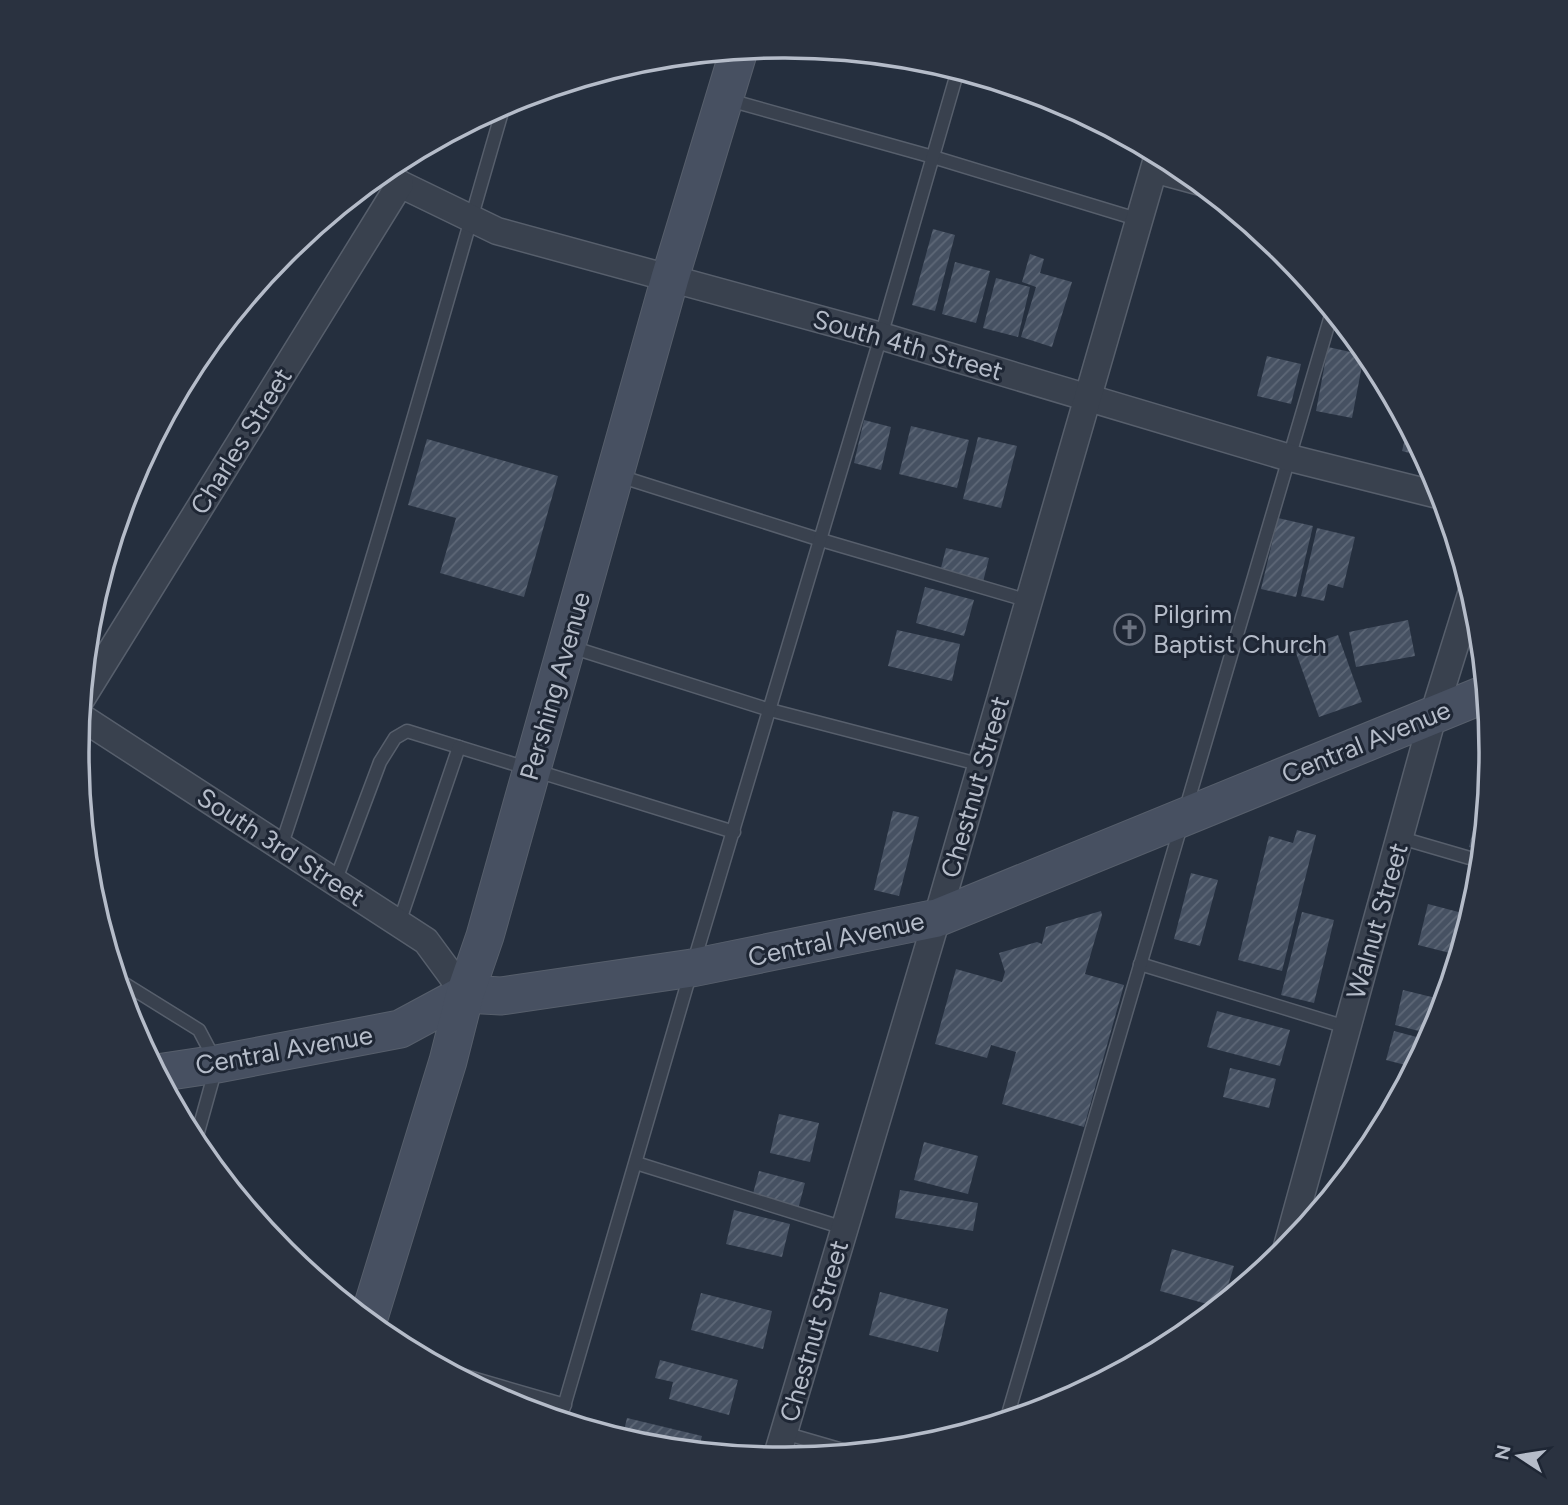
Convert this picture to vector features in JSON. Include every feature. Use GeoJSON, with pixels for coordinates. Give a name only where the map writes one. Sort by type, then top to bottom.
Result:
{"type":"FeatureCollection","features":[{"type":"Feature","properties":{"kind":"street","name":"Pershing Avenue"},"geometry":{"type":"LineString","coordinates":[[371,1311],[448,1061],[465,994],[485,936],[670,278],[736,59]]}},
{"type":"Feature","properties":{"kind":"street","name":"Chestnut Street"},"geometry":{"type":"LineString","coordinates":[[780,1447],[982,765],[1155,166]]}},
{"type":"Feature","properties":{"kind":"street","name":"South 4th Street"},"geometry":{"type":"LineString","coordinates":[[393,179],[497,231],[881,337],[1290,458],[1428,493]]}},
{"type":"Feature","properties":{"kind":"street","name":"Charles Street"},"geometry":{"type":"LineString","coordinates":[[94,679],[389,181]]}},
{"type":"Feature","properties":{"kind":"street","name":"Walnut Street"},"geometry":{"type":"LineString","coordinates":[[1293,1225],[1433,716],[1465,615]]}},
{"type":"Feature","properties":{"kind":"street","name":"Central Avenue"},"geometry":{"type":"LineString","coordinates":[[167,1072],[400,1029],[465,994],[502,996],[692,968],[937,918],[1476,698]]}},
{"type":"Feature","properties":{"kind":"street","name":"South 3rd Street"},"geometry":{"type":"LineString","coordinates":[[90,723],[426,941],[465,994]]}},
{"type":"Feature","properties":{"kind":"lane"},"geometry":{"type":"LineString","coordinates":[[563,1411],[955,79]]}},
{"type":"Feature","properties":{"kind":"lane"},"geometry":{"type":"LineString","coordinates":[[725,99],[1140,219]]}},
{"type":"Feature","properties":{"kind":"lane"},"geometry":{"type":"LineString","coordinates":[[281,847],[328,707],[500,119]]}},
{"type":"Feature","properties":{"kind":"lane"},"geometry":{"type":"LineString","coordinates":[[1009,1409],[1329,323]]}},
{"type":"Feature","properties":{"kind":"lane"},"geometry":{"type":"LineString","coordinates":[[615,474],[821,540],[1029,601]]}},
{"type":"Feature","properties":{"kind":"lane"},"geometry":{"type":"LineString","coordinates":[[567,646],[770,710],[982,765]]}},
{"type":"Feature","properties":{"kind":"lane"},"geometry":{"type":"LineString","coordinates":[[335,882],[380,762],[395,738],[407,731],[734,832]]}},
{"type":"Feature","properties":{"kind":"lane"},"geometry":{"type":"LineString","coordinates":[[399,923],[459,747]]}},
{"type":"Feature","properties":{"kind":"lane"},"geometry":{"type":"LineString","coordinates":[[1401,838],[1470,859]]}},
{"type":"Feature","properties":{"kind":"lane"},"geometry":{"type":"LineString","coordinates":[[1140,964],[1346,1027]]}},
{"type":"Feature","properties":{"kind":"lane"},"geometry":{"type":"LineString","coordinates":[[130,987],[199,1030],[217,1064],[199,1127]]}},
{"type":"Feature","properties":{"kind":"lane"},"geometry":{"type":"LineString","coordinates":[[636,1163],[845,1228]]}},
{"type":"Feature","properties":{"kind":"lane"},"geometry":{"type":"LineString","coordinates":[[500,1386],[565,1405]]}},
{"type":"Feature","properties":{"kind":"lane"},"geometry":{"type":"LineString","coordinates":[[784,1433],[829,1446]]}},
{"type":"Feature","properties":{"kind":"building"},"geometry":{"type":"Polygon","coordinates":[[[933,229],[955,235],[935,311],[912,305],[933,229]]]}},
{"type":"Feature","properties":{"kind":"building"},"geometry":{"type":"Polygon","coordinates":[[[1030,254],[1044,259],[1040,273],[1072,282],[1052,347],[1021,337],[1036,287],[1022,282],[1030,254]]]}},
{"type":"Feature","properties":{"kind":"building"},"geometry":{"type":"Polygon","coordinates":[[[955,262],[990,271],[976,323],[942,314],[955,262]]]}},
{"type":"Feature","properties":{"kind":"building"},"geometry":{"type":"Polygon","coordinates":[[[996,278],[1030,287],[1018,337],[983,328],[996,278]]]}},
{"type":"Feature","properties":{"kind":"building"},"geometry":{"type":"Polygon","coordinates":[[[1328,347],[1351,352],[1362,367],[1352,418],[1316,411],[1328,347]]]}},
{"type":"Feature","properties":{"kind":"building"},"geometry":{"type":"Polygon","coordinates":[[[1267,356],[1301,364],[1291,404],[1257,396],[1267,356]]]}},
{"type":"Feature","properties":{"kind":"building"},"geometry":{"type":"Polygon","coordinates":[[[864,420],[891,427],[881,470],[854,463],[864,420]]]}},
{"type":"Feature","properties":{"kind":"building"},"geometry":{"type":"Polygon","coordinates":[[[911,426],[969,440],[957,488],[899,474],[911,426]]]}},
{"type":"Feature","properties":{"kind":"building"},"geometry":{"type":"Polygon","coordinates":[[[978,437],[1017,446],[1001,508],[963,499],[978,437]]]}},
{"type":"Feature","properties":{"kind":"building"},"geometry":{"type":"Polygon","coordinates":[[[427,439],[558,476],[524,597],[440,573],[456,518],[408,505],[427,439]]]}},
{"type":"Feature","properties":{"kind":"building"},"geometry":{"type":"Polygon","coordinates":[[[1405,440],[1411,453],[1402,451],[1405,440]]]}},
{"type":"Feature","properties":{"kind":"building"},"geometry":{"type":"Polygon","coordinates":[[[1278,518],[1313,526],[1296,597],[1261,589],[1278,518]]]}},
{"type":"Feature","properties":{"kind":"building"},"geometry":{"type":"Polygon","coordinates":[[[1317,528],[1355,537],[1343,588],[1328,584],[1324,601],[1301,596],[1317,528]]]}},
{"type":"Feature","properties":{"kind":"building"},"geometry":{"type":"Polygon","coordinates":[[[946,548],[989,558],[982,586],[939,576],[946,548]]]}},
{"type":"Feature","properties":{"kind":"building"},"geometry":{"type":"Polygon","coordinates":[[[925,587],[974,600],[964,636],[916,623],[925,587]]]}},
{"type":"Feature","properties":{"kind":"building"},"geometry":{"type":"Polygon","coordinates":[[[1408,620],[1415,656],[1356,667],[1349,632],[1408,620]]]}},
{"type":"Feature","properties":{"kind":"building"},"geometry":{"type":"Polygon","coordinates":[[[897,630],[960,644],[952,681],[888,666],[897,630]]]}},
{"type":"Feature","properties":{"kind":"building"},"geometry":{"type":"Polygon","coordinates":[[[1338,635],[1362,702],[1319,717],[1295,650],[1338,635]]]}},
{"type":"Feature","properties":{"kind":"building"},"geometry":{"type":"Polygon","coordinates":[[[893,811],[919,817],[899,896],[874,890],[893,811]]]}},
{"type":"Feature","properties":{"kind":"building"},"geometry":{"type":"Polygon","coordinates":[[[1475,823],[1472,848],[1469,847],[1475,823]]]}},
{"type":"Feature","properties":{"kind":"building"},"geometry":{"type":"Polygon","coordinates":[[[1297,830],[1316,835],[1282,971],[1238,960],[1269,836],[1293,843],[1297,830]]]}},
{"type":"Feature","properties":{"kind":"building"},"geometry":{"type":"Polygon","coordinates":[[[1191,873],[1218,880],[1200,946],[1174,939],[1191,873]]]}},
{"type":"Feature","properties":{"kind":"building"},"geometry":{"type":"Polygon","coordinates":[[[1428,904],[1459,912],[1449,953],[1418,945],[1428,904]]]}},
{"type":"Feature","properties":{"kind":"building"},"geometry":{"type":"Polygon","coordinates":[[[1101,911],[1085,974],[1124,985],[1084,1127],[1002,1104],[1016,1052],[991,1045],[987,1058],[935,1044],[956,969],[1002,982],[1005,972],[999,953],[1037,942],[1042,944],[1046,927],[1101,911]]]}},
{"type":"Feature","properties":{"kind":"building"},"geometry":{"type":"Polygon","coordinates":[[[1302,912],[1334,920],[1314,1003],[1281,995],[1302,912]]]}},
{"type":"Feature","properties":{"kind":"building"},"geometry":{"type":"Polygon","coordinates":[[[1403,990],[1434,998],[1420,1031],[1395,1025],[1403,990]]]}},
{"type":"Feature","properties":{"kind":"building"},"geometry":{"type":"Polygon","coordinates":[[[1217,1011],[1290,1030],[1280,1066],[1207,1047],[1217,1011]]]}},
{"type":"Feature","properties":{"kind":"building"},"geometry":{"type":"Polygon","coordinates":[[[1394,1031],[1417,1037],[1404,1065],[1386,1060],[1394,1031]]]}},
{"type":"Feature","properties":{"kind":"building"},"geometry":{"type":"Polygon","coordinates":[[[1230,1068],[1276,1079],[1269,1108],[1223,1097],[1230,1068]]]}},
{"type":"Feature","properties":{"kind":"building"},"geometry":{"type":"Polygon","coordinates":[[[779,1114],[819,1123],[810,1162],[770,1153],[779,1114]]]}},
{"type":"Feature","properties":{"kind":"building"},"geometry":{"type":"Polygon","coordinates":[[[924,1142],[978,1156],[968,1194],[914,1180],[924,1142]]]}},
{"type":"Feature","properties":{"kind":"building"},"geometry":{"type":"Polygon","coordinates":[[[759,1171],[805,1183],[796,1217],[750,1205],[759,1171]]]}},
{"type":"Feature","properties":{"kind":"building"},"geometry":{"type":"Polygon","coordinates":[[[900,1190],[978,1203],[973,1231],[895,1218],[900,1190]]]}},
{"type":"Feature","properties":{"kind":"building"},"geometry":{"type":"Polygon","coordinates":[[[734,1210],[790,1224],[782,1257],[726,1244],[734,1210]]]}},
{"type":"Feature","properties":{"kind":"building"},"geometry":{"type":"Polygon","coordinates":[[[1172,1249],[1234,1266],[1228,1287],[1207,1304],[1160,1291],[1172,1249]]]}},
{"type":"Feature","properties":{"kind":"building"},"geometry":{"type":"Polygon","coordinates":[[[880,1292],[948,1309],[938,1352],[869,1335],[880,1292]]]}},
{"type":"Feature","properties":{"kind":"building"},"geometry":{"type":"Polygon","coordinates":[[[701,1293],[772,1311],[763,1349],[691,1330],[701,1293]]]}},
{"type":"Feature","properties":{"kind":"building"},"geometry":{"type":"Polygon","coordinates":[[[660,1360],[738,1380],[729,1415],[669,1399],[673,1382],[655,1378],[660,1360]]]}},
{"type":"Feature","properties":{"kind":"building"},"geometry":{"type":"Polygon","coordinates":[[[627,1418],[702,1436],[700,1442],[624,1429],[627,1418]]]}},
{"type":"Feature","properties":{"kind":"place","name":"Pilgrim Baptist Church"},"geometry":{"type":"Point","coordinates":[1130,629]}}]}
